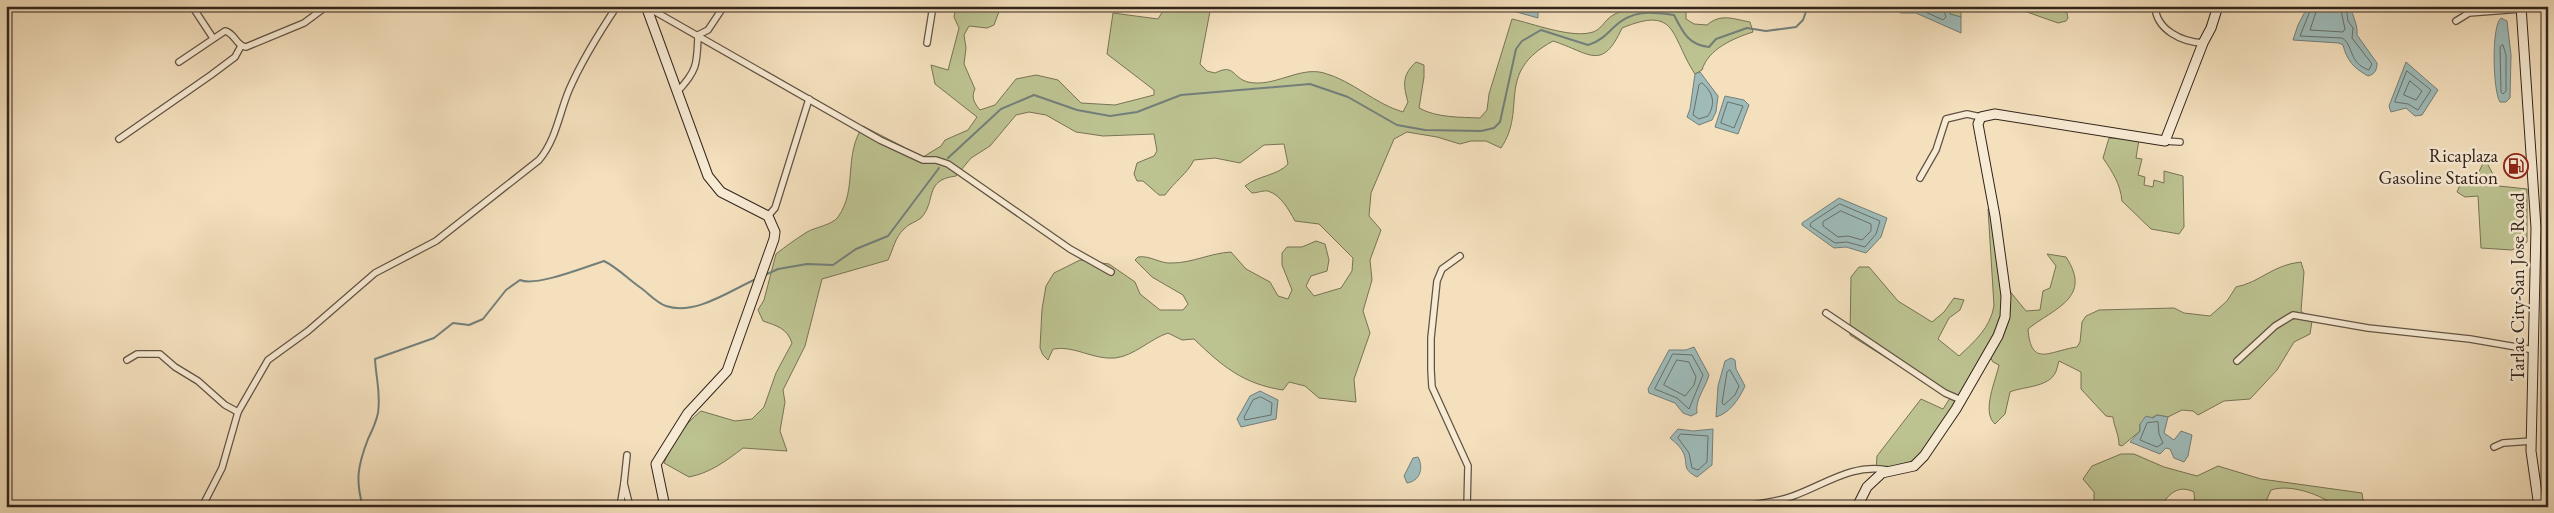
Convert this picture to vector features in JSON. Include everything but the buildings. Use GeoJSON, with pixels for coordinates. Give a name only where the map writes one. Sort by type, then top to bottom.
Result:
{"type":"FeatureCollection","features":[{"type":"Feature","properties":{"kind":"street"},"geometry":{"type":"LineString","coordinates":[[192,6],[214,38]]}},
{"type":"Feature","properties":{"kind":"street"},"geometry":{"type":"LineString","coordinates":[[179,62],[214,38],[228,32],[241,46],[247,47],[304,23],[326,6]]}},
{"type":"Feature","properties":{"kind":"street"},"geometry":{"type":"LineString","coordinates":[[202,507],[222,468],[238,412],[268,360],[308,330],[375,273],[436,241],[539,160],[550,144],[574,81],[596,37],[617,6]]}},
{"type":"Feature","properties":{"kind":"street"},"geometry":{"type":"LineString","coordinates":[[698,35],[708,30],[724,6]]}},
{"type":"Feature","properties":{"kind":"street"},"geometry":{"type":"LineString","coordinates":[[927,43],[933,6]]}},
{"type":"Feature","properties":{"kind":"street"},"geometry":{"type":"LineString","coordinates":[[2155,6],[2160,22],[2174,35],[2185,41],[2203,43]]}},
{"type":"Feature","properties":{"kind":"street"},"geometry":{"type":"LineString","coordinates":[[2164,141],[2203,43],[2211,28],[2218,6]]}},
{"type":"Feature","properties":{"kind":"street"},"geometry":{"type":"LineString","coordinates":[[646,7],[880,140],[923,160],[936,160],[948,164],[1070,249],[1111,272]]}},
{"type":"Feature","properties":{"kind":"street"},"geometry":{"type":"LineString","coordinates":[[646,7],[704,168],[714,185],[721,192],[768,216],[773,224],[774,239],[727,370],[688,413],[656,464],[665,507]]}},
{"type":"Feature","properties":{"kind":"street"},"geometry":{"type":"LineString","coordinates":[[2456,21],[2469,13],[2521,7]]}},
{"type":"Feature","properties":{"kind":"street","name":"Tarlac City-San Jose Road"},"geometry":{"type":"LineString","coordinates":[[2521,7],[2536,228],[2532,470],[2539,507]]}},
{"type":"Feature","properties":{"kind":"street"},"geometry":{"type":"LineString","coordinates":[[677,92],[690,79],[697,65],[698,35]]}},
{"type":"Feature","properties":{"kind":"street"},"geometry":{"type":"LineString","coordinates":[[119,138],[235,57],[241,46]]}},
{"type":"Feature","properties":{"kind":"street"},"geometry":{"type":"LineString","coordinates":[[768,216],[775,208],[809,99]]}},
{"type":"Feature","properties":{"kind":"street"},"geometry":{"type":"LineString","coordinates":[[1920,178],[1936,150],[1946,119],[1967,114],[1981,117],[1995,114],[2180,142]]}},
{"type":"Feature","properties":{"kind":"street"},"geometry":{"type":"LineString","coordinates":[[1744,507],[1790,497],[1854,470],[1909,468],[1921,460],[1961,400],[1998,336],[2006,312],[1995,216],[1979,126],[1981,117]]}},
{"type":"Feature","properties":{"kind":"street"},"geometry":{"type":"LineString","coordinates":[[1460,256],[1442,269],[1437,281],[1431,338],[1432,387],[1468,466],[1467,507]]}},
{"type":"Feature","properties":{"kind":"street"},"geometry":{"type":"LineString","coordinates":[[1826,313],[1945,393],[1961,400]]}},
{"type":"Feature","properties":{"kind":"street"},"geometry":{"type":"LineString","coordinates":[[2237,362],[2275,326],[2293,315],[2357,326],[2470,339],[2534,350]]}},
{"type":"Feature","properties":{"kind":"street"},"geometry":{"type":"LineString","coordinates":[[127,360],[137,354],[160,354],[175,367],[198,380],[225,405],[238,412]]}},
{"type":"Feature","properties":{"kind":"street"},"geometry":{"type":"LineString","coordinates":[[2494,447],[2503,443],[2532,441]]}},
{"type":"Feature","properties":{"kind":"street"},"geometry":{"type":"LineString","coordinates":[[620,507],[627,454]]}},
{"type":"Feature","properties":{"kind":"street"},"geometry":{"type":"LineString","coordinates":[[1857,507],[1871,482],[1887,470]]}},
{"type":"Feature","properties":{"kind":"street"},"geometry":{"type":"LineString","coordinates":[[624,483],[630,507]]}},
{"type":"Feature","properties":{"kind":"green space"},"geometry":{"type":"Polygon","coordinates":[[[956,6],[1001,6],[994,25],[987,28],[969,26],[964,35],[966,48],[964,64],[975,89],[974,100],[980,110],[995,105],[1016,79],[1036,75],[1058,80],[1081,103],[1115,105],[1154,95],[1154,90],[1107,54],[1113,13],[1158,19],[1166,6],[1211,6],[1200,64],[1207,71],[1215,73],[1222,70],[1230,70],[1243,80],[1258,83],[1305,72],[1324,73],[1345,81],[1383,104],[1403,112],[1408,102],[1405,90],[1406,76],[1416,62],[1424,65],[1419,108],[1433,114],[1480,118],[1487,110],[1489,94],[1512,19],[1561,32],[1581,34],[1597,30],[1610,17],[1620,12],[1649,7],[1686,6],[1686,19],[1694,24],[1707,25],[1717,19],[1733,18],[1750,22],[1753,32],[1730,41],[1716,50],[1705,63],[1702,70],[1695,74],[1676,37],[1663,22],[1654,20],[1640,22],[1622,28],[1615,42],[1601,55],[1586,54],[1553,41],[1535,53],[1524,66],[1518,78],[1509,133],[1501,148],[1486,141],[1471,141],[1460,144],[1437,137],[1407,132],[1394,139],[1371,193],[1369,216],[1381,230],[1370,260],[1372,280],[1363,311],[1370,333],[1354,379],[1356,402],[1319,398],[1305,386],[1289,382],[1283,390],[1256,383],[1234,372],[1214,358],[1194,339],[1182,340],[1168,333],[1122,357],[1099,357],[1061,348],[1053,349],[1048,360],[1040,348],[1042,309],[1046,286],[1054,273],[1080,260],[1109,264],[1135,282],[1140,294],[1160,310],[1183,310],[1188,304],[1183,295],[1152,277],[1135,260],[1138,257],[1147,257],[1172,263],[1231,252],[1246,269],[1270,282],[1278,296],[1288,299],[1292,290],[1282,265],[1282,253],[1287,247],[1302,247],[1316,241],[1325,244],[1329,260],[1327,271],[1311,276],[1306,286],[1314,296],[1341,288],[1352,271],[1353,258],[1319,224],[1295,221],[1284,203],[1273,193],[1266,191],[1252,193],[1245,186],[1250,182],[1279,171],[1288,164],[1284,144],[1264,145],[1240,163],[1215,158],[1194,160],[1165,195],[1159,195],[1143,181],[1137,181],[1134,174],[1137,163],[1154,156],[1157,151],[1154,134],[1103,136],[1076,132],[1046,115],[1029,112],[1016,115],[990,146],[971,158],[956,176],[939,182],[932,192],[926,211],[921,218],[901,232],[888,260],[822,279],[805,346],[783,390],[785,402],[780,431],[787,451],[743,448],[711,469],[689,477],[664,463],[679,434],[701,411],[735,421],[752,419],[764,407],[776,373],[792,343],[784,331],[777,326],[763,321],[758,310],[764,300],[776,254],[807,232],[828,224],[838,217],[848,195],[853,149],[863,126],[923,157],[941,146],[945,140],[968,130],[977,117],[935,84],[931,65],[948,70],[959,28],[954,17],[956,6]]]}},
{"type":"Feature","properties":{"kind":"green space"},"geometry":{"type":"Polygon","coordinates":[[[1947,6],[1961,6],[1961,17],[1950,14],[1947,6]]]}},
{"type":"Feature","properties":{"kind":"green space"},"geometry":{"type":"Polygon","coordinates":[[[2010,6],[2050,6],[2067,13],[2068,18],[2066,21],[2058,23],[2010,6]]]}},
{"type":"Feature","properties":{"kind":"green space"},"geometry":{"type":"Polygon","coordinates":[[[2109,138],[2139,140],[2136,158],[2142,159],[2138,175],[2145,177],[2144,185],[2153,187],[2154,180],[2164,183],[2164,171],[2183,176],[2184,227],[2179,234],[2151,229],[2122,201],[2118,183],[2103,158],[2109,138]]]}},
{"type":"Feature","properties":{"kind":"green space"},"geometry":{"type":"Polygon","coordinates":[[[2485,159],[2499,186],[2527,189],[2527,242],[2512,250],[2481,248],[2478,196],[2465,197],[2457,192],[2463,178],[2477,176],[2485,159]]]}},
{"type":"Feature","properties":{"kind":"green space"},"geometry":{"type":"Polygon","coordinates":[[[1988,209],[1992,209],[2004,307],[1999,324],[1944,423],[1916,460],[1876,471],[1877,456],[1921,399],[1943,409],[1950,398],[1850,335],[1851,277],[1859,267],[1869,267],[1898,301],[1932,322],[1944,312],[1954,298],[1964,300],[1960,310],[1949,318],[1938,339],[1959,356],[1985,328],[1994,306],[1988,209]]]}},
{"type":"Feature","properties":{"kind":"green space"},"geometry":{"type":"Polygon","coordinates":[[[2047,254],[2066,257],[2073,271],[2075,283],[2073,292],[2059,308],[2028,329],[2033,349],[2037,353],[2050,353],[2077,347],[2080,342],[2082,322],[2086,316],[2099,310],[2174,308],[2184,313],[2210,316],[2227,301],[2236,287],[2245,285],[2282,266],[2301,262],[2304,272],[2301,311],[2312,321],[2310,334],[2294,342],[2277,370],[2250,399],[2224,401],[2198,415],[2193,411],[2182,410],[2168,417],[2157,415],[2140,424],[2140,431],[2122,446],[2119,445],[2113,417],[2106,416],[2081,389],[2081,372],[2059,361],[2054,375],[2044,383],[2010,392],[2005,414],[1995,424],[1991,419],[1989,404],[1999,365],[1993,362],[1990,357],[2007,325],[2010,309],[2008,289],[2026,311],[2040,310],[2043,291],[2050,288],[2056,266],[2047,254]]]}},
{"type":"Feature","properties":{"kind":"green space"},"geometry":{"type":"Polygon","coordinates":[[[2121,454],[2134,454],[2164,467],[2197,476],[2218,466],[2261,479],[2362,493],[2364,507],[2332,507],[2333,504],[2319,496],[2294,489],[2278,488],[2271,490],[2267,499],[2267,507],[2195,507],[2194,492],[2183,489],[2170,494],[2160,507],[2094,507],[2094,492],[2083,479],[2092,466],[2121,454]]]}},
{"type":"Feature","properties":{"kind":"water"},"geometry":{"type":"Polygon","coordinates":[[[1513,6],[1538,6],[1538,18],[1513,11],[1513,6]]]}},
{"type":"Feature","properties":{"kind":"water"},"geometry":{"type":"Polygon","coordinates":[[[1891,6],[1947,6],[1950,14],[1961,17],[1961,33],[1916,13],[1901,13],[1891,6]]]}},
{"type":"Feature","properties":{"kind":"water"},"geometry":{"type":"Polygon","coordinates":[[[2308,6],[2350,6],[2357,35],[2377,63],[2374,73],[2368,76],[2355,67],[2349,60],[2343,45],[2339,43],[2293,40],[2308,6]]]}},
{"type":"Feature","properties":{"kind":"water"},"geometry":{"type":"Polygon","coordinates":[[[2501,18],[2507,21],[2511,55],[2510,98],[2506,102],[2500,102],[2498,96],[2494,59],[2496,33],[2501,18]]]}},
{"type":"Feature","properties":{"kind":"water"},"geometry":{"type":"Polygon","coordinates":[[[2406,62],[2438,90],[2422,115],[2415,116],[2406,108],[2391,112],[2389,106],[2406,62]]]}},
{"type":"Feature","properties":{"kind":"water"},"geometry":{"type":"Polygon","coordinates":[[[1700,72],[1718,96],[1716,112],[1712,120],[1699,125],[1687,117],[1695,74],[1700,72]]]}},
{"type":"Feature","properties":{"kind":"water"},"geometry":{"type":"Polygon","coordinates":[[[1725,96],[1744,100],[1749,105],[1738,134],[1715,127],[1725,96]]]}},
{"type":"Feature","properties":{"kind":"water"},"geometry":{"type":"Polygon","coordinates":[[[1839,198],[1887,218],[1881,237],[1866,253],[1846,247],[1834,248],[1802,225],[1802,223],[1839,198]]]}},
{"type":"Feature","properties":{"kind":"water"},"geometry":{"type":"Polygon","coordinates":[[[1694,347],[1709,375],[1699,399],[1697,413],[1691,416],[1683,413],[1675,403],[1649,393],[1648,389],[1669,350],[1686,350],[1694,347]]]}},
{"type":"Feature","properties":{"kind":"water"},"geometry":{"type":"Polygon","coordinates":[[[1731,358],[1735,360],[1736,369],[1745,386],[1734,405],[1716,417],[1718,386],[1725,361],[1731,358]]]}},
{"type":"Feature","properties":{"kind":"water"},"geometry":{"type":"Polygon","coordinates":[[[1260,391],[1278,400],[1276,419],[1241,427],[1237,419],[1250,396],[1260,391]]]}},
{"type":"Feature","properties":{"kind":"water"},"geometry":{"type":"Polygon","coordinates":[[[2157,415],[2168,417],[2164,433],[2174,440],[2181,431],[2192,435],[2188,456],[2184,462],[2174,458],[2170,449],[2166,448],[2160,454],[2130,442],[2140,431],[2140,424],[2146,416],[2153,418],[2157,415]]]}},
{"type":"Feature","properties":{"kind":"water"},"geometry":{"type":"Polygon","coordinates":[[[1678,429],[1693,431],[1713,429],[1712,465],[1697,477],[1689,472],[1683,452],[1670,438],[1678,429]]]}},
{"type":"Feature","properties":{"kind":"water"},"geometry":{"type":"Polygon","coordinates":[[[1418,457],[1421,465],[1420,473],[1415,480],[1407,483],[1404,476],[1413,458],[1418,457]]]}},
{"type":"Feature","properties":{"kind":"waterway"},"geometry":{"type":"LineString","coordinates":[[948,158],[1001,109],[1034,95],[1077,110],[1110,116],[1137,112],[1181,95],[1310,84],[1348,97],[1397,125],[1425,130],[1481,131],[1494,128],[1500,122],[1516,49],[1522,41],[1541,30],[1588,45],[1599,40],[1628,17],[1642,13],[1658,13],[1674,15],[1687,37],[1696,44],[1709,47],[1716,39],[1747,28],[1766,31],[1796,27],[1803,20],[1808,6]]}},
{"type":"Feature","properties":{"kind":"waterway"},"geometry":{"type":"LineString","coordinates":[[765,275],[778,269],[807,264],[833,265],[856,249],[888,236],[939,168]]}},
{"type":"Feature","properties":{"kind":"waterway"},"geometry":{"type":"LineString","coordinates":[[363,507],[358,480],[360,465],[376,420],[379,405],[375,359],[434,338],[453,323],[469,325],[483,319],[506,290],[520,280],[537,281],[549,279],[604,261],[659,303],[677,308],[701,305],[756,279]]}},
{"type":"Feature","properties":{"kind":"place","name":"Ricaplaza Gasoline Station"},"geometry":{"type":"Point","coordinates":[2516,166]}}]}
